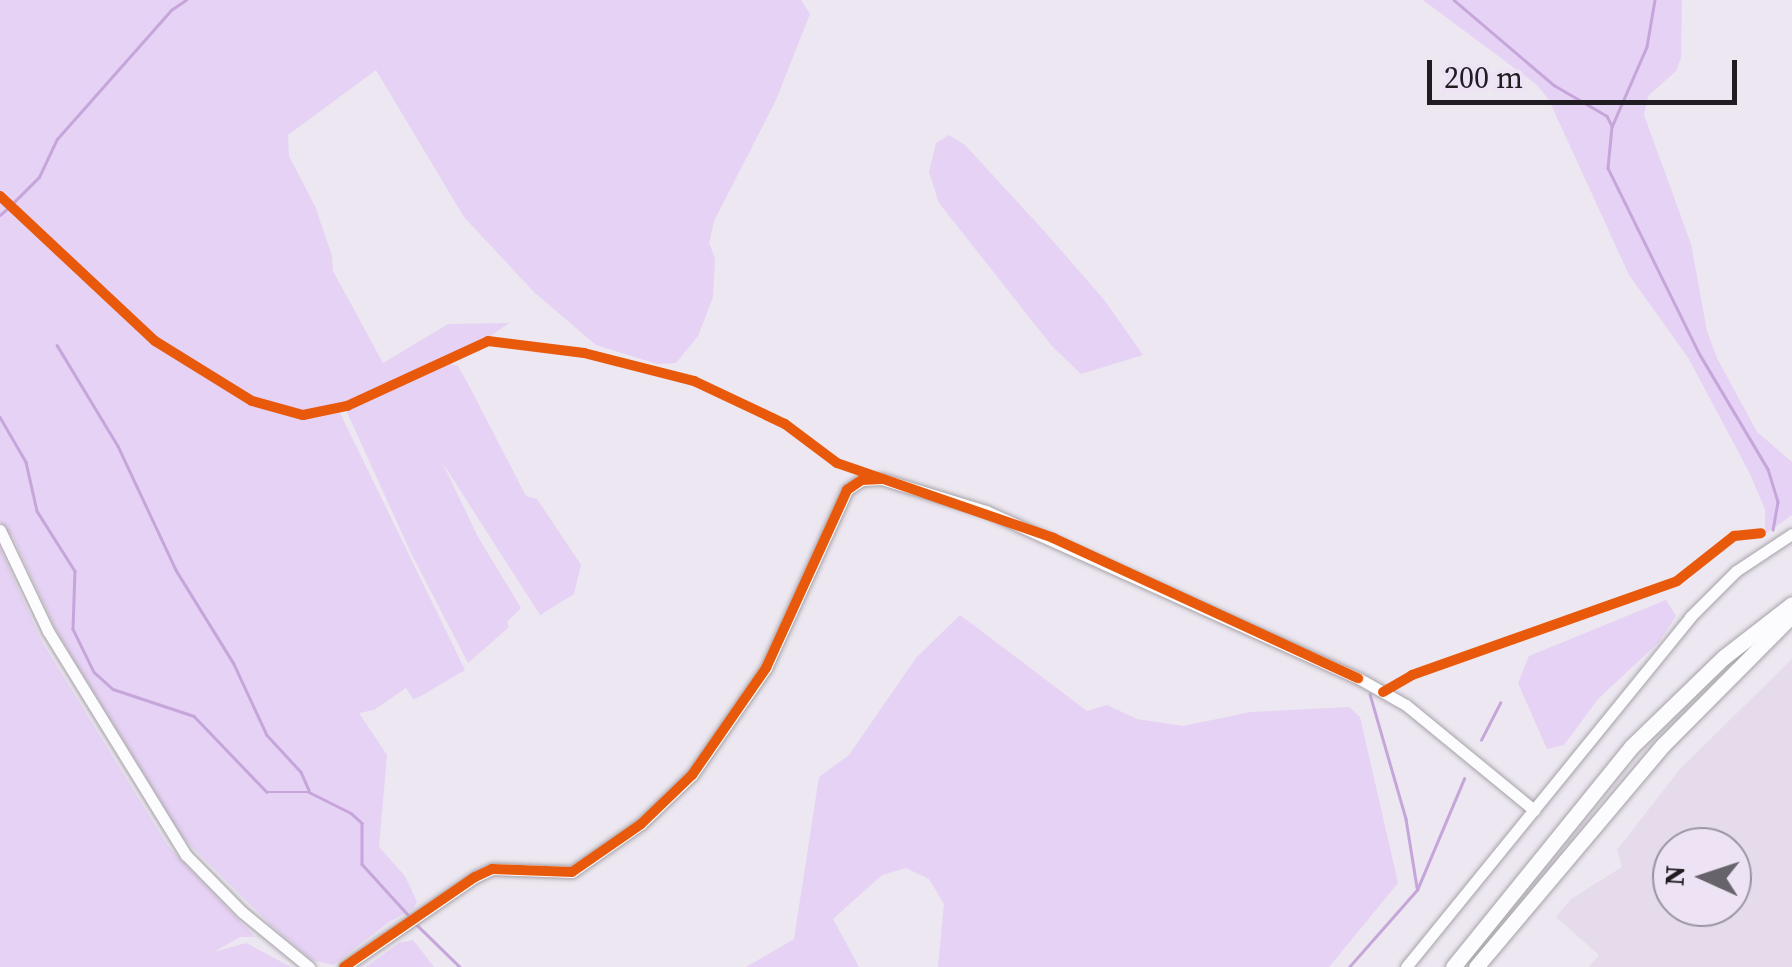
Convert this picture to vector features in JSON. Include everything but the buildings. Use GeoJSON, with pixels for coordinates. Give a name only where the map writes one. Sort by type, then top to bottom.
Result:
{"type":"FeatureCollection","features":[{"type":"Feature","properties":{"kind":"highway"},"geometry":{"type":"LineString","coordinates":[[1453,967],[1631,747],[1724,657],[1792,604]]}},
{"type":"Feature","properties":{"kind":"highway"},"geometry":{"type":"LineString","coordinates":[[1476,967],[1663,744],[1792,615]]}},
{"type":"Feature","properties":{"kind":"street"},"geometry":{"type":"LineString","coordinates":[[344,967],[422,910],[492,870],[572,872],[641,824],[692,775],[766,668],[847,490],[862,480],[882,479],[986,511],[1358,678],[1406,705],[1534,810]]}},
{"type":"Feature","properties":{"kind":"street"},"geometry":{"type":"LineString","coordinates":[[0,530],[48,631],[186,855],[242,912],[309,967]]}},
{"type":"Feature","properties":{"kind":"street"},"geometry":{"type":"LineString","coordinates":[[1406,967],[1706,600],[1754,556],[1792,534]]}},
{"type":"Feature","properties":{"kind":"shaded area"},"geometry":{"type":"Polygon","coordinates":[[[0,0],[801,0],[810,14],[776,100],[714,221],[709,243],[715,258],[713,297],[698,336],[676,363],[657,364],[596,345],[534,292],[464,217],[376,70],[288,135],[289,156],[315,206],[332,256],[333,271],[383,363],[448,324],[509,323],[451,364],[458,366],[526,496],[537,499],[581,565],[574,594],[540,615],[442,462],[478,537],[521,608],[507,622],[509,627],[468,663],[411,553],[346,410],[340,413],[465,670],[419,697],[413,699],[406,688],[374,710],[359,713],[387,755],[379,847],[405,876],[417,902],[413,909],[389,922],[333,965],[312,960],[183,838],[57,632],[12,535],[6,535],[0,521],[0,0]]]}},
{"type":"Feature","properties":{"kind":"shaded area"},"geometry":{"type":"Polygon","coordinates":[[[1423,0],[1682,0],[1681,58],[1676,71],[1648,96],[1644,115],[1691,244],[1707,331],[1717,358],[1757,432],[1792,462],[1792,515],[1765,534],[1765,509],[1750,474],[1689,359],[1629,275],[1549,100],[1537,85],[1423,0]]]}},
{"type":"Feature","properties":{"kind":"shaded area"},"geometry":{"type":"Polygon","coordinates":[[[949,135],[965,145],[1045,232],[1105,301],[1143,355],[1081,374],[1052,346],[939,203],[929,172],[936,143],[949,135]]]}},
{"type":"Feature","properties":{"kind":"shaded area"},"geometry":{"type":"Polygon","coordinates":[[[0,548],[41,640],[168,846],[255,937],[240,937],[214,952],[246,943],[291,967],[0,967],[0,548]]]}},
{"type":"Feature","properties":{"kind":"shaded area"},"geometry":{"type":"Polygon","coordinates":[[[1666,600],[1676,616],[1659,642],[1598,699],[1564,745],[1547,749],[1518,683],[1529,656],[1666,600]]]}},
{"type":"Feature","properties":{"kind":"shaded area"},"geometry":{"type":"Polygon","coordinates":[[[960,615],[1087,711],[1107,705],[1137,719],[1183,726],[1251,712],[1349,707],[1360,717],[1398,883],[1329,967],[938,967],[944,904],[929,879],[906,868],[882,875],[833,919],[859,967],[746,967],[794,939],[819,777],[849,755],[916,658],[960,615]]]}},
{"type":"Feature","properties":{"kind":"shaded area"},"geometry":{"type":"Polygon","coordinates":[[[1792,659],[1792,967],[1589,967],[1599,955],[1556,917],[1571,899],[1622,867],[1617,850],[1680,769],[1792,659]]]}},
{"type":"Feature","properties":{"kind":"shaded area"},"geometry":{"type":"Polygon","coordinates":[[[413,940],[434,967],[366,967],[399,943],[413,940]]]}},
{"type":"Feature","properties":{"kind":"waterway"},"geometry":{"type":"LineString","coordinates":[[14,202],[39,177],[57,139],[171,10],[186,0]]}},
{"type":"Feature","properties":{"kind":"waterway"},"geometry":{"type":"LineString","coordinates":[[1454,0],[1554,85],[1607,116],[1612,126]]}},
{"type":"Feature","properties":{"kind":"waterway"},"geometry":{"type":"LineString","coordinates":[[1655,0],[1647,47],[1612,127],[1608,168],[1699,353],[1768,469],[1778,502],[1773,530]]}},
{"type":"Feature","properties":{"kind":"waterway"},"geometry":{"type":"LineString","coordinates":[[0,215],[8,208]]}},
{"type":"Feature","properties":{"kind":"waterway"},"geometry":{"type":"LineString","coordinates":[[57,345],[118,446],[176,570],[234,664],[267,735],[301,772],[309,790]]}},
{"type":"Feature","properties":{"kind":"waterway"},"geometry":{"type":"LineString","coordinates":[[0,417],[26,462],[37,511],[75,571],[73,629],[94,672],[113,689],[194,716],[267,792],[309,792],[351,813],[362,823],[362,864],[411,918]]}},
{"type":"Feature","properties":{"kind":"waterway"},"geometry":{"type":"LineString","coordinates":[[1370,694],[1406,819],[1417,887]]}},
{"type":"Feature","properties":{"kind":"waterway"},"geometry":{"type":"LineString","coordinates":[[1481,740],[1500,703]]}},
{"type":"Feature","properties":{"kind":"waterway"},"geometry":{"type":"LineString","coordinates":[[1349,967],[1417,890],[1464,779]]}},
{"type":"Feature","properties":{"kind":"waterway"},"geometry":{"type":"LineString","coordinates":[[416,924],[460,967]]}},
{"type":"Feature","properties":{"kind":"cycle path"},"geometry":{"type":"LineString","coordinates":[[0,196],[155,341],[252,401],[303,415],[347,406],[488,341],[584,353],[694,381],[785,424],[837,463],[1053,538],[1358,678]]}},
{"type":"Feature","properties":{"kind":"cycle path"},"geometry":{"type":"LineString","coordinates":[[344,967],[475,877],[492,869],[572,872],[641,824],[692,775],[766,668],[847,490],[862,480],[882,479]]}},
{"type":"Feature","properties":{"kind":"cycle path"},"geometry":{"type":"LineString","coordinates":[[1383,692],[1412,675],[1677,581],[1734,536],[1761,533]]}}]}
